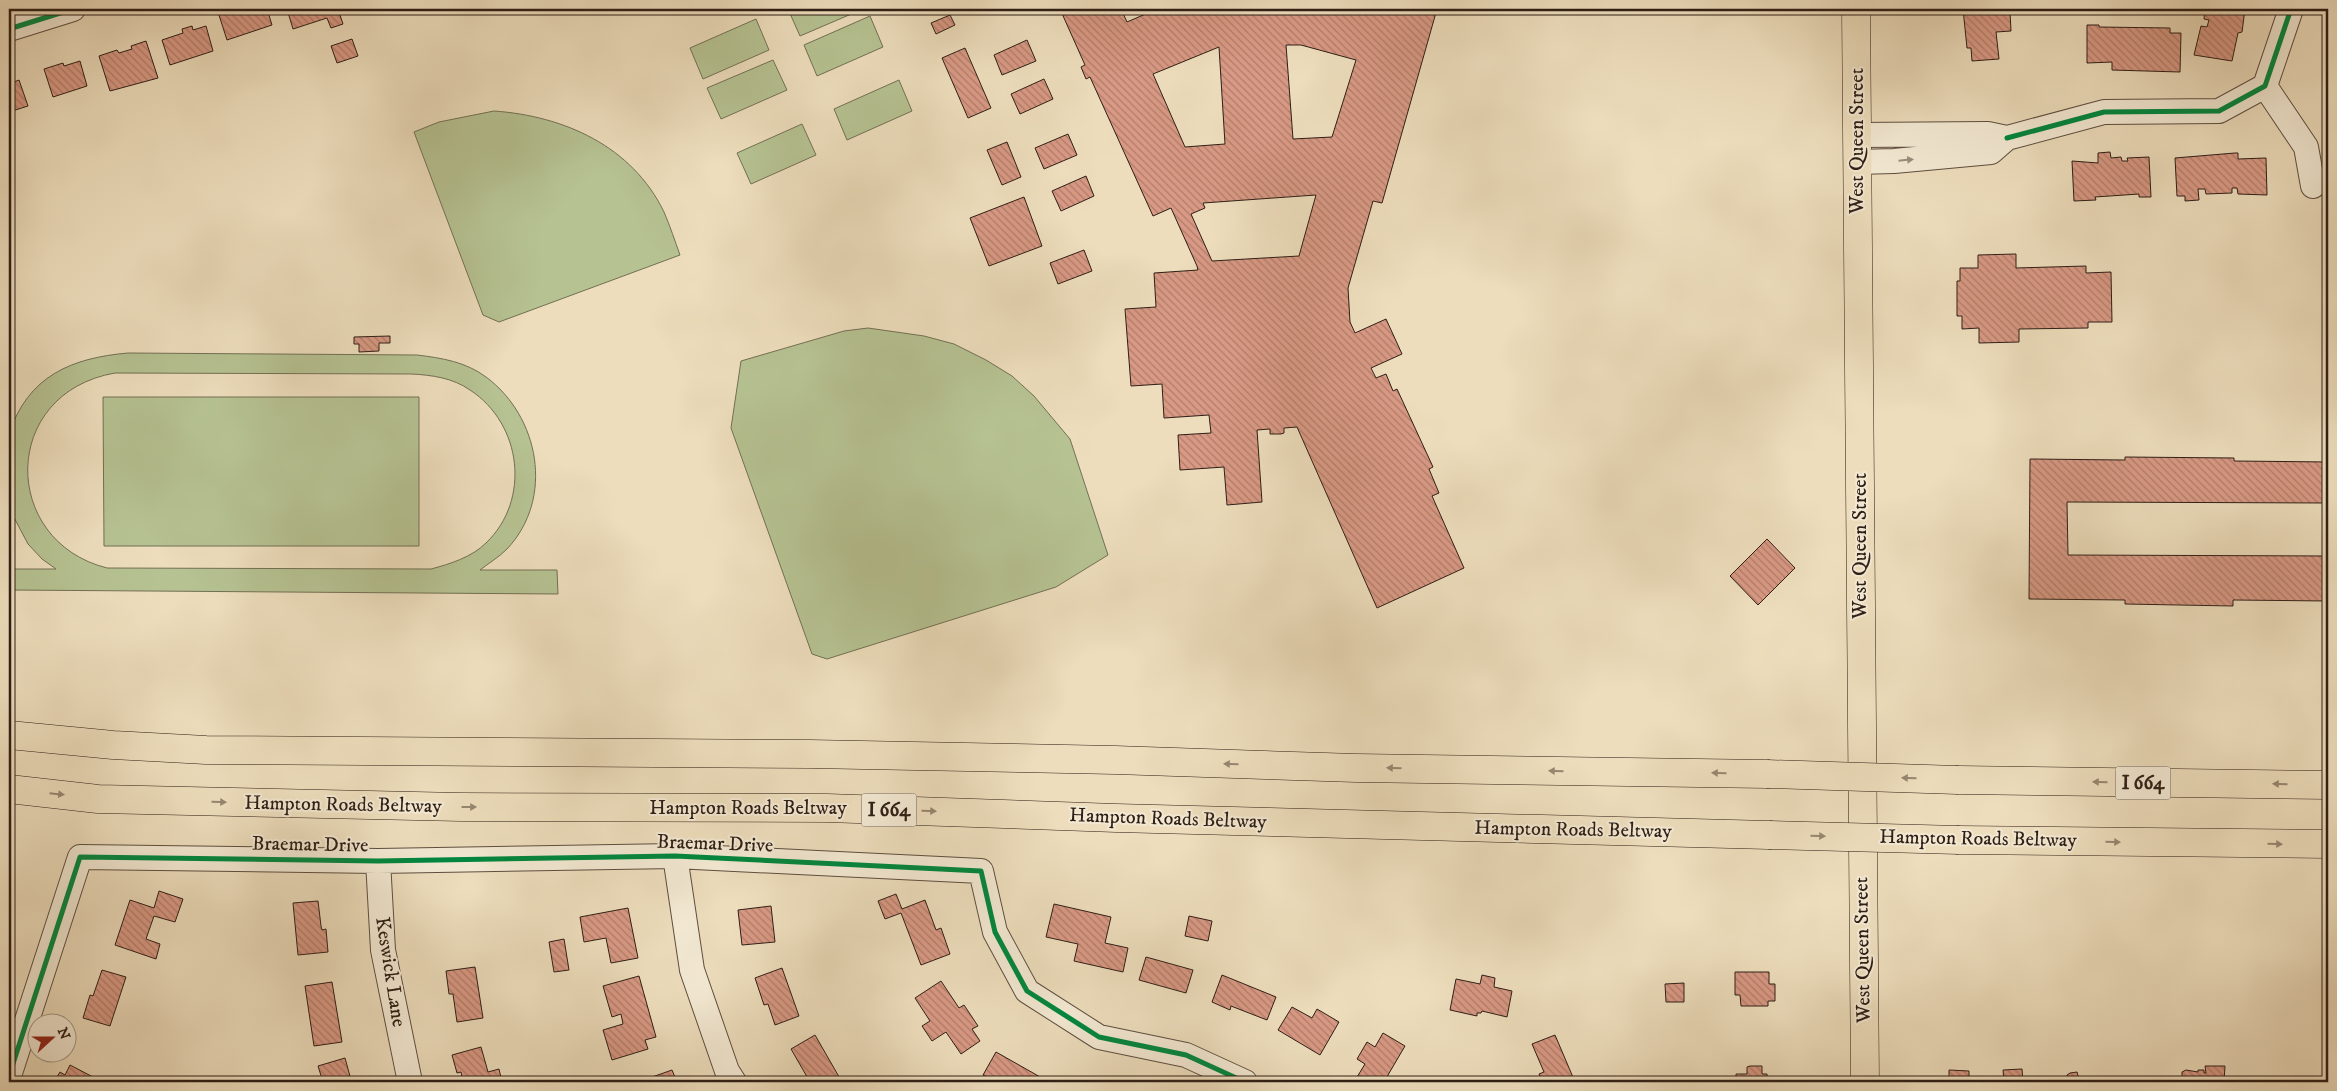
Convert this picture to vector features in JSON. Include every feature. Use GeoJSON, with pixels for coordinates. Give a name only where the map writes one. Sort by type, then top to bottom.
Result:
{"type":"FeatureCollection","features":[{"type":"Feature","properties":{"kind":"main road","name":"West Queen Street"},"geometry":{"type":"LineString","coordinates":[[1856,9],[1865,1082]]}},
{"type":"Feature","properties":{"kind":"main road","name":"I 664"},"geometry":{"type":"LineString","coordinates":[[9,735],[113,745],[206,750],[820,754],[1366,768],[1767,774],[1958,780],[2328,785]]}},
{"type":"Feature","properties":{"kind":"main road","name":"Hampton Roads Beltway"},"geometry":{"type":"LineString","coordinates":[[9,789],[116,799],[461,807],[827,808],[1106,818],[1959,840],[2328,844]]}},
{"type":"Feature","properties":{"kind":"street"},"geometry":{"type":"LineString","coordinates":[[9,29],[73,9]]}},
{"type":"Feature","properties":{"kind":"street"},"geometry":{"type":"LineString","coordinates":[[1857,162],[1894,161],[1991,152],[2007,138],[2104,112],[2219,111],[2265,86],[2291,9]]}},
{"type":"Feature","properties":{"kind":"street"},"geometry":{"type":"LineString","coordinates":[[2265,86],[2306,147],[2313,186]]}},
{"type":"Feature","properties":{"kind":"street"},"geometry":{"type":"LineString","coordinates":[[1857,136],[1988,134],[2007,138]]}},
{"type":"Feature","properties":{"kind":"street","name":"Braemar Drive"},"geometry":{"type":"LineString","coordinates":[[9,1076],[80,856],[378,861],[675,856],[981,871],[996,932],[1027,991],[1099,1037],[1186,1055],[1245,1082]]}},
{"type":"Feature","properties":{"kind":"street"},"geometry":{"type":"LineString","coordinates":[[675,856],[692,970],[727,1071],[734,1082]]}},
{"type":"Feature","properties":{"kind":"street","name":"Keswick Lane"},"geometry":{"type":"LineString","coordinates":[[378,861],[382,950],[410,1082]]}},
{"type":"Feature","properties":{"kind":"green space"},"geometry":{"type":"Polygon","coordinates":[[[788,9],[863,9],[800,36],[788,9]]]}},
{"type":"Feature","properties":{"kind":"green space"},"geometry":{"type":"Polygon","coordinates":[[[870,16],[883,47],[817,76],[804,45],[870,16]]]}},
{"type":"Feature","properties":{"kind":"green space"},"geometry":{"type":"Polygon","coordinates":[[[756,19],[769,50],[703,79],[690,48],[756,19]]]}},
{"type":"Feature","properties":{"kind":"green space"},"geometry":{"type":"Polygon","coordinates":[[[773,60],[787,90],[721,119],[707,88],[773,60]]]}},
{"type":"Feature","properties":{"kind":"green space"},"geometry":{"type":"Polygon","coordinates":[[[899,80],[912,111],[847,140],[834,109],[899,80]]]}},
{"type":"Feature","properties":{"kind":"green space"},"geometry":{"type":"Polygon","coordinates":[[[494,111],[520,114],[570,128],[615,152],[634,169],[650,189],[664,212],[680,255],[499,322],[483,315],[414,132],[439,122],[494,111]]]}},
{"type":"Feature","properties":{"kind":"green space"},"geometry":{"type":"Polygon","coordinates":[[[802,124],[816,155],[751,184],[737,153],[802,124]]]}},
{"type":"Feature","properties":{"kind":"green space"},"geometry":{"type":"Polygon","coordinates":[[[868,328],[924,336],[954,344],[1012,376],[1034,396],[1070,439],[1108,555],[1056,587],[827,659],[812,654],[731,428],[741,361],[844,331],[868,328]]]}},
{"type":"Feature","properties":{"kind":"green space"},"geometry":{"type":"Polygon","coordinates":[[[128,353],[417,355],[453,362],[478,372],[504,393],[518,413],[529,435],[534,458],[535,482],[531,506],[522,529],[507,549],[480,570],[557,570],[558,594],[9,590],[9,569],[56,569],[42,559],[28,544],[9,508],[9,434],[17,414],[40,384],[54,374],[70,366],[107,356],[128,353]],[[115,373],[77,386],[50,408],[34,436],[28,468],[32,500],[47,529],[72,553],[107,568],[431,569],[446,565],[480,548],[500,525],[510,506],[514,485],[514,463],[510,442],[501,422],[487,405],[470,390],[449,380],[434,376],[411,374],[115,373]]]}},
{"type":"Feature","properties":{"kind":"green space"},"geometry":{"type":"Polygon","coordinates":[[[103,397],[419,397],[419,546],[104,546],[103,397]]]}},
{"type":"Feature","properties":{"kind":"building"},"geometry":{"type":"Polygon","coordinates":[[[229,9],[267,9],[272,25],[227,40],[218,12],[229,9]]]}},
{"type":"Feature","properties":{"kind":"building"},"geometry":{"type":"Polygon","coordinates":[[[287,9],[338,9],[343,24],[331,28],[327,18],[293,29],[287,9]]]}},
{"type":"Feature","properties":{"kind":"building"},"geometry":{"type":"Polygon","coordinates":[[[1060,9],[1121,9],[1127,22],[1157,9],[1437,9],[1382,203],[1373,201],[1348,288],[1350,322],[1355,333],[1386,319],[1402,354],[1371,368],[1376,378],[1386,374],[1393,391],[1397,389],[1433,467],[1429,469],[1439,493],[1432,496],[1464,568],[1377,608],[1297,427],[1284,428],[1284,433],[1281,434],[1270,434],[1270,429],[1257,430],[1262,502],[1227,505],[1224,467],[1180,470],[1178,435],[1211,433],[1209,415],[1164,418],[1162,384],[1131,386],[1125,309],[1156,307],[1154,273],[1198,270],[1171,208],[1153,216],[1090,77],[1086,79],[1081,67],[1085,65],[1060,9]],[[1286,45],[1293,139],[1332,137],[1356,60],[1301,45],[1286,45]],[[1219,47],[1153,74],[1185,147],[1225,144],[1219,47]],[[1316,195],[1203,203],[1205,208],[1191,214],[1212,261],[1299,256],[1316,195]]]}},
{"type":"Feature","properties":{"kind":"building"},"geometry":{"type":"Polygon","coordinates":[[[1963,9],[1994,9],[1995,14],[2010,12],[2011,31],[1996,32],[1999,59],[1972,61],[1971,48],[1967,48],[1963,9]]]}},
{"type":"Feature","properties":{"kind":"building"},"geometry":{"type":"Polygon","coordinates":[[[2205,9],[2245,9],[2242,32],[2238,33],[2232,61],[2194,55],[2201,26],[2207,27],[2209,20],[2204,19],[2205,9]]]}},
{"type":"Feature","properties":{"kind":"building"},"geometry":{"type":"Polygon","coordinates":[[[950,15],[955,25],[936,34],[931,23],[950,15]]]}},
{"type":"Feature","properties":{"kind":"building"},"geometry":{"type":"Polygon","coordinates":[[[2087,25],[2099,25],[2099,27],[2170,28],[2170,33],[2181,33],[2180,72],[2112,70],[2112,62],[2087,63],[2087,25]]]}},
{"type":"Feature","properties":{"kind":"building"},"geometry":{"type":"Polygon","coordinates":[[[192,26],[193,30],[206,26],[213,51],[170,65],[162,40],[183,33],[182,29],[192,26]]]}},
{"type":"Feature","properties":{"kind":"building"},"geometry":{"type":"Polygon","coordinates":[[[352,39],[358,56],[337,63],[331,46],[352,39]]]}},
{"type":"Feature","properties":{"kind":"building"},"geometry":{"type":"Polygon","coordinates":[[[1027,40],[1036,61],[1002,75],[994,55],[1027,40]]]}},
{"type":"Feature","properties":{"kind":"building"},"geometry":{"type":"Polygon","coordinates":[[[146,41],[158,78],[110,91],[99,56],[117,50],[119,53],[132,49],[131,46],[146,41]]]}},
{"type":"Feature","properties":{"kind":"building"},"geometry":{"type":"Polygon","coordinates":[[[965,48],[991,108],[968,118],[942,58],[965,48]]]}},
{"type":"Feature","properties":{"kind":"building"},"geometry":{"type":"Polygon","coordinates":[[[80,61],[87,86],[53,97],[44,69],[63,63],[64,66],[80,61]]]}},
{"type":"Feature","properties":{"kind":"building"},"geometry":{"type":"Polygon","coordinates":[[[1044,79],[1053,99],[1020,114],[1011,94],[1044,79]]]}},
{"type":"Feature","properties":{"kind":"building"},"geometry":{"type":"Polygon","coordinates":[[[19,80],[28,106],[9,112],[9,84],[19,80]]]}},
{"type":"Feature","properties":{"kind":"building"},"geometry":{"type":"Polygon","coordinates":[[[1068,134],[1077,155],[1044,169],[1035,148],[1068,134]]]}},
{"type":"Feature","properties":{"kind":"building"},"geometry":{"type":"Polygon","coordinates":[[[1007,142],[1021,177],[1002,185],[987,150],[1007,142]]]}},
{"type":"Feature","properties":{"kind":"building"},"geometry":{"type":"Polygon","coordinates":[[[2110,152],[2111,158],[2121,157],[2122,161],[2128,161],[2127,158],[2149,157],[2151,197],[2139,197],[2139,194],[2095,197],[2096,200],[2074,201],[2072,161],[2098,163],[2098,153],[2110,152]]]}},
{"type":"Feature","properties":{"kind":"building"},"geometry":{"type":"Polygon","coordinates":[[[2238,153],[2238,159],[2266,158],[2267,195],[2238,194],[2237,188],[2232,188],[2232,193],[2206,194],[2205,189],[2198,189],[2199,200],[2185,201],[2185,196],[2177,196],[2175,158],[2238,153]]]}},
{"type":"Feature","properties":{"kind":"building"},"geometry":{"type":"Polygon","coordinates":[[[1086,176],[1094,196],[1061,211],[1052,191],[1086,176]]]}},
{"type":"Feature","properties":{"kind":"building"},"geometry":{"type":"Polygon","coordinates":[[[1024,197],[1042,246],[989,266],[970,218],[1024,197]]]}},
{"type":"Feature","properties":{"kind":"building"},"geometry":{"type":"Polygon","coordinates":[[[1084,250],[1092,271],[1058,284],[1050,263],[1084,250]]]}},
{"type":"Feature","properties":{"kind":"building"},"geometry":{"type":"Polygon","coordinates":[[[2016,254],[2016,268],[2086,266],[2086,273],[2111,272],[2112,322],[2088,322],[2088,328],[2019,329],[2019,342],[1979,343],[1979,328],[1962,329],[1962,316],[1957,316],[1957,281],[1960,281],[1960,268],[1978,268],[1978,255],[2016,254]]]}},
{"type":"Feature","properties":{"kind":"building"},"geometry":{"type":"Polygon","coordinates":[[[390,336],[390,343],[379,343],[379,351],[359,352],[359,344],[354,344],[354,337],[390,336]]]}},
{"type":"Feature","properties":{"kind":"building"},"geometry":{"type":"Polygon","coordinates":[[[2125,457],[2234,458],[2234,461],[2328,462],[2328,503],[2067,502],[2068,555],[2328,556],[2328,601],[2233,600],[2233,606],[2125,604],[2125,600],[2029,599],[2030,459],[2125,460],[2125,457]]]}},
{"type":"Feature","properties":{"kind":"building"},"geometry":{"type":"Polygon","coordinates":[[[1767,539],[1795,568],[1758,605],[1730,576],[1767,539]]]}},
{"type":"Feature","properties":{"kind":"building"},"geometry":{"type":"Polygon","coordinates":[[[159,891],[183,899],[175,922],[154,916],[146,939],[160,944],[156,959],[115,945],[130,900],[154,908],[159,891]]]}},
{"type":"Feature","properties":{"kind":"building"},"geometry":{"type":"Polygon","coordinates":[[[896,894],[902,909],[925,900],[936,930],[941,928],[950,954],[921,965],[901,913],[885,919],[878,901],[896,894]]]}},
{"type":"Feature","properties":{"kind":"building"},"geometry":{"type":"Polygon","coordinates":[[[318,901],[322,930],[326,929],[328,952],[298,955],[293,903],[318,901]]]}},
{"type":"Feature","properties":{"kind":"building"},"geometry":{"type":"Polygon","coordinates":[[[1054,904],[1111,917],[1105,943],[1128,948],[1123,972],[1074,961],[1078,944],[1046,937],[1054,904]]]}},
{"type":"Feature","properties":{"kind":"building"},"geometry":{"type":"Polygon","coordinates":[[[771,906],[775,942],[742,945],[738,910],[771,906]]]}},
{"type":"Feature","properties":{"kind":"building"},"geometry":{"type":"Polygon","coordinates":[[[628,908],[638,958],[611,963],[606,938],[584,942],[580,917],[628,908]]]}},
{"type":"Feature","properties":{"kind":"building"},"geometry":{"type":"Polygon","coordinates":[[[1189,916],[1212,921],[1208,941],[1185,936],[1189,916]]]}},
{"type":"Feature","properties":{"kind":"building"},"geometry":{"type":"Polygon","coordinates":[[[564,939],[569,970],[554,972],[549,942],[564,939]]]}},
{"type":"Feature","properties":{"kind":"building"},"geometry":{"type":"Polygon","coordinates":[[[1146,957],[1193,970],[1186,993],[1139,980],[1146,957]]]}},
{"type":"Feature","properties":{"kind":"building"},"geometry":{"type":"Polygon","coordinates":[[[475,967],[483,1018],[457,1022],[453,994],[449,994],[446,971],[475,967]]]}},
{"type":"Feature","properties":{"kind":"building"},"geometry":{"type":"Polygon","coordinates":[[[782,968],[799,1016],[775,1025],[768,1004],[764,1005],[755,978],[782,968]]]}},
{"type":"Feature","properties":{"kind":"building"},"geometry":{"type":"Polygon","coordinates":[[[102,970],[126,977],[110,1026],[83,1018],[90,995],[93,996],[102,970]]]}},
{"type":"Feature","properties":{"kind":"building"},"geometry":{"type":"Polygon","coordinates":[[[1735,972],[1769,972],[1769,984],[1775,984],[1775,1001],[1768,1001],[1768,1006],[1741,1006],[1740,995],[1735,995],[1735,972]]]}},
{"type":"Feature","properties":{"kind":"building"},"geometry":{"type":"Polygon","coordinates":[[[1222,975],[1276,997],[1267,1020],[1231,1006],[1230,1010],[1212,1002],[1222,975]]]}},
{"type":"Feature","properties":{"kind":"building"},"geometry":{"type":"Polygon","coordinates":[[[1482,975],[1495,978],[1494,987],[1512,991],[1507,1017],[1482,1011],[1477,1013],[1477,1016],[1450,1010],[1456,979],[1480,984],[1482,975]]]}},
{"type":"Feature","properties":{"kind":"building"},"geometry":{"type":"Polygon","coordinates":[[[639,976],[656,1037],[645,1040],[648,1049],[612,1060],[603,1030],[623,1024],[621,1014],[612,1017],[603,986],[639,976]]]}},
{"type":"Feature","properties":{"kind":"building"},"geometry":{"type":"Polygon","coordinates":[[[941,981],[959,1008],[964,1005],[978,1026],[972,1029],[980,1041],[961,1054],[946,1032],[932,1041],[922,1026],[930,1021],[915,998],[941,981]]]}},
{"type":"Feature","properties":{"kind":"building"},"geometry":{"type":"Polygon","coordinates":[[[332,982],[342,1042],[314,1046],[305,986],[332,982]]]}},
{"type":"Feature","properties":{"kind":"building"},"geometry":{"type":"Polygon","coordinates":[[[1684,983],[1684,1002],[1666,1002],[1665,984],[1684,983]]]}},
{"type":"Feature","properties":{"kind":"building"},"geometry":{"type":"Polygon","coordinates":[[[1292,1007],[1312,1018],[1317,1009],[1339,1022],[1320,1055],[1278,1030],[1292,1007]]]}},
{"type":"Feature","properties":{"kind":"building"},"geometry":{"type":"Polygon","coordinates":[[[1383,1033],[1405,1046],[1388,1075],[1387,1081],[1354,1082],[1365,1064],[1357,1059],[1367,1042],[1375,1047],[1383,1033]]]}},
{"type":"Feature","properties":{"kind":"building"},"geometry":{"type":"Polygon","coordinates":[[[815,1035],[842,1082],[810,1082],[791,1049],[815,1035]]]}},
{"type":"Feature","properties":{"kind":"building"},"geometry":{"type":"Polygon","coordinates":[[[1555,1035],[1575,1082],[1542,1082],[1539,1074],[1544,1072],[1532,1044],[1555,1035]]]}},
{"type":"Feature","properties":{"kind":"building"},"geometry":{"type":"Polygon","coordinates":[[[481,1047],[488,1072],[499,1069],[502,1082],[463,1082],[461,1072],[457,1073],[452,1055],[481,1047]]]}},
{"type":"Feature","properties":{"kind":"building"},"geometry":{"type":"Polygon","coordinates":[[[996,1052],[1049,1082],[996,1082],[983,1075],[996,1052]]]}},
{"type":"Feature","properties":{"kind":"building"},"geometry":{"type":"Polygon","coordinates":[[[345,1058],[350,1082],[323,1082],[318,1066],[345,1058]]]}},
{"type":"Feature","properties":{"kind":"building"},"geometry":{"type":"Polygon","coordinates":[[[70,1065],[93,1077],[91,1082],[54,1082],[60,1072],[65,1075],[70,1065]]]}},
{"type":"Feature","properties":{"kind":"building"},"geometry":{"type":"Polygon","coordinates":[[[1762,1066],[1762,1074],[1767,1074],[1768,1082],[1736,1082],[1736,1074],[1747,1074],[1747,1067],[1762,1066]]]}},
{"type":"Feature","properties":{"kind":"building"},"geometry":{"type":"Polygon","coordinates":[[[2205,1066],[2225,1066],[2224,1082],[2182,1082],[2182,1072],[2186,1070],[2198,1072],[2198,1070],[2204,1070],[2204,1073],[2206,1073],[2205,1066]]]}},
{"type":"Feature","properties":{"kind":"building"},"geometry":{"type":"Polygon","coordinates":[[[2022,1069],[2023,1082],[1997,1082],[2004,1081],[2003,1070],[2022,1069]]]}},
{"type":"Feature","properties":{"kind":"building"},"geometry":{"type":"Polygon","coordinates":[[[672,1070],[677,1082],[638,1082],[672,1070]]]}},
{"type":"Feature","properties":{"kind":"building"},"geometry":{"type":"Polygon","coordinates":[[[1949,1070],[1969,1071],[1969,1082],[1949,1082],[1949,1070]]]}},
{"type":"Feature","properties":{"kind":"building"},"geometry":{"type":"Polygon","coordinates":[[[2077,1072],[2079,1079],[2092,1079],[2092,1082],[2050,1082],[2050,1080],[2068,1080],[2067,1075],[2077,1072]]]}},
{"type":"Feature","properties":{"kind":"cycle path"},"geometry":{"type":"LineString","coordinates":[[9,29],[73,9]]}},
{"type":"Feature","properties":{"kind":"cycle path"},"geometry":{"type":"LineString","coordinates":[[2007,138],[2104,112],[2219,111],[2265,86],[2291,9]]}},
{"type":"Feature","properties":{"kind":"cycle path"},"geometry":{"type":"LineString","coordinates":[[9,1076],[80,857],[378,861],[675,856],[981,871],[995,932],[1027,991],[1099,1037],[1186,1055],[1245,1082]]}}]}
